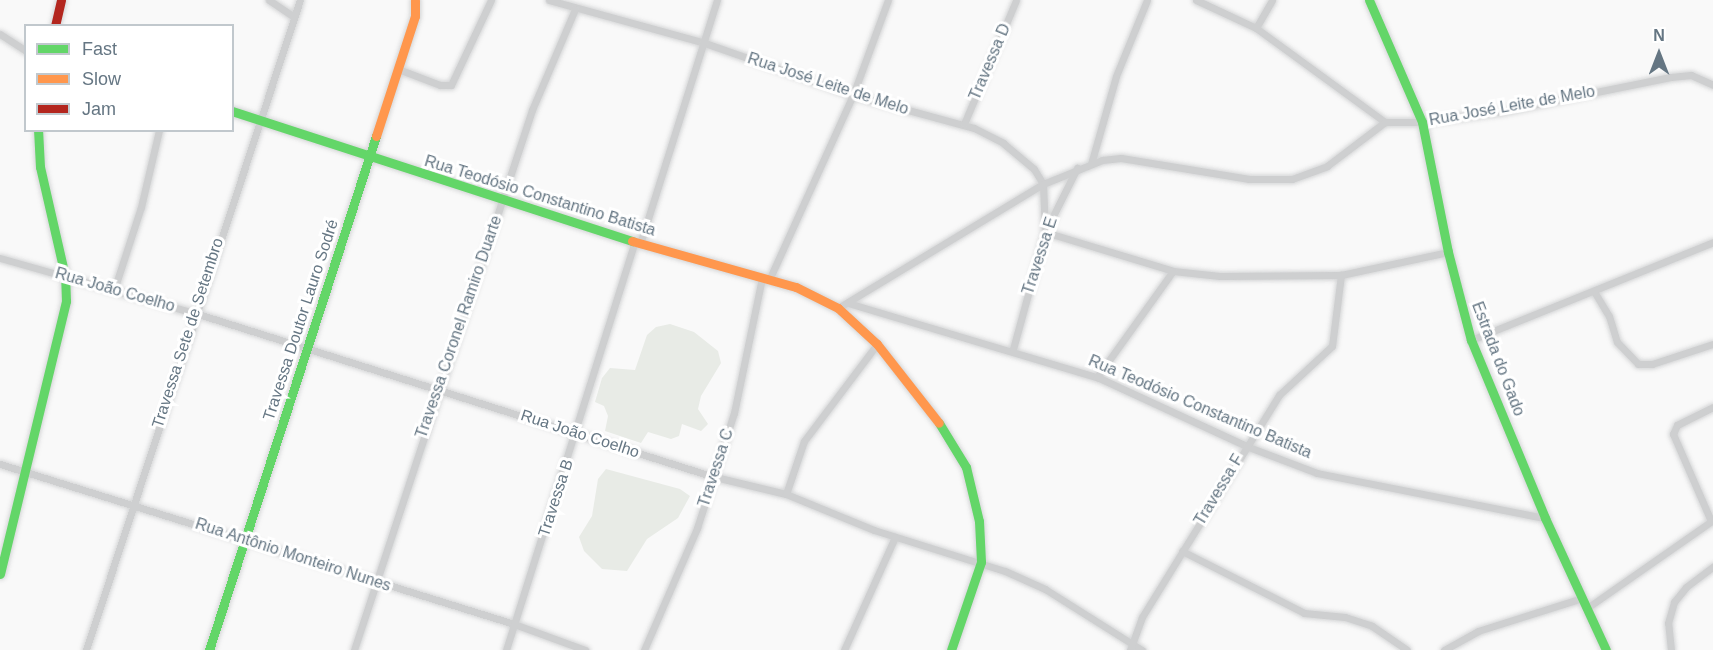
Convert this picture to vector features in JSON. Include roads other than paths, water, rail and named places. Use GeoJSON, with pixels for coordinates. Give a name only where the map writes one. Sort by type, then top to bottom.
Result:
{"type":"FeatureCollection","features":[{"type":"Feature","properties":{"kind":"street"},"geometry":{"type":"LineString","coordinates":[[56,24],[61,0]]}},
{"type":"Feature","properties":{"kind":"street"},"geometry":{"type":"LineString","coordinates":[[269,0],[294,17]]}},
{"type":"Feature","properties":{"kind":"street","name":"Travessa Sete de Setembro"},"geometry":{"type":"LineString","coordinates":[[86,650],[131,505],[300,0]]}},
{"type":"Feature","properties":{"kind":"street"},"geometry":{"type":"LineString","coordinates":[[415,0],[415,15]]}},
{"type":"Feature","properties":{"kind":"street","name":"Travessa Doutor Lauro Sodré"},"geometry":{"type":"LineString","coordinates":[[209,650],[421,0]]}},
{"type":"Feature","properties":{"kind":"street"},"geometry":{"type":"LineString","coordinates":[[398,69],[441,85],[451,85],[491,0]]}},
{"type":"Feature","properties":{"kind":"street","name":"Rua José Leite de Melo"},"geometry":{"type":"LineString","coordinates":[[549,0],[702,42],[853,95],[964,124],[1017,152],[1043,184]]}},
{"type":"Feature","properties":{"kind":"street","name":"Travessa B"},"geometry":{"type":"LineString","coordinates":[[506,650],[717,0]]}},
{"type":"Feature","properties":{"kind":"street","name":"Travessa C"},"geometry":{"type":"LineString","coordinates":[[644,650],[697,528],[711,476],[734,413],[766,279],[853,95],[888,0]]}},
{"type":"Feature","properties":{"kind":"street","name":"Travessa D"},"geometry":{"type":"LineString","coordinates":[[964,124],[1016,0]]}},
{"type":"Feature","properties":{"kind":"street"},"geometry":{"type":"LineString","coordinates":[[1091,164],[1119,67],[1147,0]]}},
{"type":"Feature","properties":{"kind":"street"},"geometry":{"type":"LineString","coordinates":[[838,308],[1043,184],[1077,168],[1121,158],[1249,179],[1292,179],[1327,166],[1385,122],[1256,28],[1196,0]]}},
{"type":"Feature","properties":{"kind":"street"},"geometry":{"type":"LineString","coordinates":[[1256,28],[1272,0]]}},
{"type":"Feature","properties":{"kind":"street","name":"Estrada do Gado"},"geometry":{"type":"LineString","coordinates":[[1369,0],[1422,122],[1443,215],[1448,252],[1471,340],[1545,518],[1606,650]]}},
{"type":"Feature","properties":{"kind":"street","name":"Travessa Coronel Ramiro Duarte"},"geometry":{"type":"LineString","coordinates":[[354,650],[437,390],[502,201],[548,68],[575,9]]}},
{"type":"Feature","properties":{"kind":"street"},"geometry":{"type":"LineString","coordinates":[[0,34],[24,50]]}},
{"type":"Feature","properties":{"kind":"street","name":"Rua José Leite de Melo"},"geometry":{"type":"LineString","coordinates":[[1385,122],[1422,122],[1502,111],[1671,77],[1691,75],[1713,85]]}},
{"type":"Feature","properties":{"kind":"street","name":"Rua Teodósio Constantino Batista"},"geometry":{"type":"LineString","coordinates":[[234,112],[369,159],[502,201],[638,243],[796,287],[838,308],[877,344],[927,403],[966,467],[979,521],[981,562]]}},
{"type":"Feature","properties":{"kind":"street"},"geometry":{"type":"LineString","coordinates":[[0,574],[27,472],[66,301],[65,276],[40,167],[38,132]]}},
{"type":"Feature","properties":{"kind":"street"},"geometry":{"type":"LineString","coordinates":[[114,290],[158,132]]}},
{"type":"Feature","properties":{"kind":"street","name":"Travessa E"},"geometry":{"type":"LineString","coordinates":[[1013,349],[1045,232],[1077,168]]}},
{"type":"Feature","properties":{"kind":"street"},"geometry":{"type":"LineString","coordinates":[[1043,184],[1045,232],[1173,271],[1272,278],[1341,275],[1448,252]]}},
{"type":"Feature","properties":{"kind":"street"},"geometry":{"type":"LineString","coordinates":[[1471,340],[1595,293],[1713,242]]}},
{"type":"Feature","properties":{"kind":"street","name":"Rua João Coelho"},"geometry":{"type":"LineString","coordinates":[[0,258],[195,313],[307,351],[578,432],[711,476],[786,494],[895,537],[981,562],[1045,590],[1131,647],[1142,650]]}},
{"type":"Feature","properties":{"kind":"street"},"geometry":{"type":"LineString","coordinates":[[1097,377],[1173,271]]}},
{"type":"Feature","properties":{"kind":"street","name":"Travessa F"},"geometry":{"type":"LineString","coordinates":[[1131,647],[1142,617],[1279,395],[1332,346],[1341,275]]}},
{"type":"Feature","properties":{"kind":"street"},"geometry":{"type":"LineString","coordinates":[[1595,293],[1609,316],[1617,342],[1638,364],[1652,364],[1713,344]]}},
{"type":"Feature","properties":{"kind":"street","name":"Rua Teodósio Constantino Batista"},"geometry":{"type":"LineString","coordinates":[[848,303],[1013,349],[1097,377],[1246,446],[1340,480],[1447,496],[1545,518]]}},
{"type":"Feature","properties":{"kind":"street"},"geometry":{"type":"LineString","coordinates":[[786,494],[804,441],[877,344]]}},
{"type":"Feature","properties":{"kind":"street"},"geometry":{"type":"LineString","coordinates":[[1444,650],[1478,631],[1584,603],[1712,521],[1673,434],[1677,425],[1713,407]]}},
{"type":"Feature","properties":{"kind":"street","name":"Rua Antônio Monteiro Nunes"},"geometry":{"type":"LineString","coordinates":[[0,464],[514,624],[585,650]]}},
{"type":"Feature","properties":{"kind":"street"},"geometry":{"type":"LineString","coordinates":[[844,650],[895,537]]}},
{"type":"Feature","properties":{"kind":"street"},"geometry":{"type":"LineString","coordinates":[[1182,551],[1304,613],[1345,617],[1372,626],[1407,650]]}},
{"type":"Feature","properties":{"kind":"street"},"geometry":{"type":"LineString","coordinates":[[951,650],[981,562]]}},
{"type":"Feature","properties":{"kind":"street"},"geometry":{"type":"LineString","coordinates":[[1671,650],[1668,623],[1674,602],[1686,587],[1713,567]]}}]}
